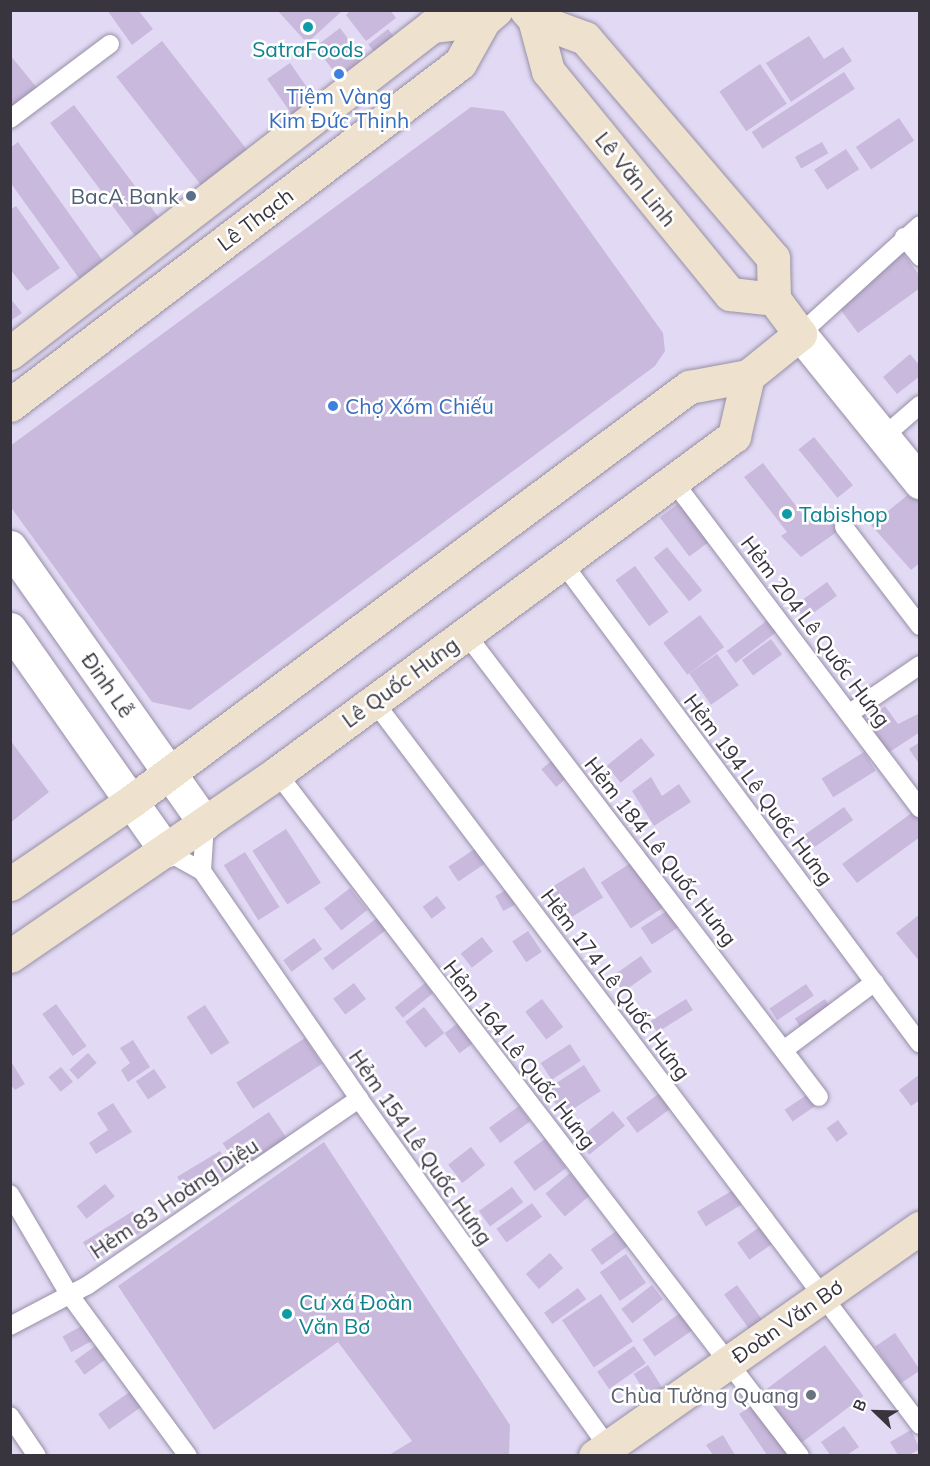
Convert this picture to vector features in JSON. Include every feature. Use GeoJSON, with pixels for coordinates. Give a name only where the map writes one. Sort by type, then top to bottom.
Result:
{"type":"FeatureCollection","features":[{"type":"Feature","properties":{"kind":"street","name":"Lê Thạch"},"geometry":{"type":"LineString","coordinates":[[10,352],[432,26],[490,15]]}},
{"type":"Feature","properties":{"kind":"street","name":"Lê Thạch"},"geometry":{"type":"LineString","coordinates":[[10,405],[460,63],[490,15]]}},
{"type":"Feature","properties":{"kind":"street","name":"Lê Văn Linh"},"geometry":{"type":"LineString","coordinates":[[530,15],[585,38],[608,64],[773,258],[774,299],[730,294],[548,71],[530,15]]}},
{"type":"Feature","properties":{"kind":"street"},"geometry":{"type":"LineString","coordinates":[[774,299],[920,482]]}},
{"type":"Feature","properties":{"kind":"street"},"geometry":{"type":"LineString","coordinates":[[10,884],[133,800],[689,387],[748,376],[800,334]]}},
{"type":"Feature","properties":{"kind":"street","name":"Lê Quốc Hưng"},"geometry":{"type":"LineString","coordinates":[[10,956],[277,773],[734,436],[748,376]]}},
{"type":"Feature","properties":{"kind":"street","name":"Ðinh Lễ"},"geometry":{"type":"LineString","coordinates":[[10,548],[205,823]]}},
{"type":"Feature","properties":{"kind":"street"},"geometry":{"type":"LineString","coordinates":[[10,629],[133,800],[166,850]]}},
{"type":"Feature","properties":{"kind":"street","name":"Đoàn Văn Bơ"},"geometry":{"type":"LineString","coordinates":[[606,1452],[730,1360],[920,1228]]}},
{"type":"Feature","properties":{"kind":"lane"},"geometry":{"type":"LineString","coordinates":[[10,119],[110,44]]}},
{"type":"Feature","properties":{"kind":"lane"},"geometry":{"type":"LineString","coordinates":[[800,334],[904,237],[920,225]]}},
{"type":"Feature","properties":{"kind":"lane"},"geometry":{"type":"LineString","coordinates":[[904,237],[920,257]]}},
{"type":"Feature","properties":{"kind":"lane"},"geometry":{"type":"LineString","coordinates":[[883,437],[920,405]]}},
{"type":"Feature","properties":{"kind":"lane","name":"Hẻm 204 Lê Quốc Hưng"},"geometry":{"type":"LineString","coordinates":[[674,482],[920,808]]}},
{"type":"Feature","properties":{"kind":"lane"},"geometry":{"type":"LineString","coordinates":[[844,527],[920,626]]}},
{"type":"Feature","properties":{"kind":"lane","name":"Hẻm 194 Lê Quốc Hưng"},"geometry":{"type":"LineString","coordinates":[[562,562],[920,1044]]}},
{"type":"Feature","properties":{"kind":"lane","name":"Hẻm 184 Lê Quốc Hưng"},"geometry":{"type":"LineString","coordinates":[[466,634],[785,1049],[819,1097]]}},
{"type":"Feature","properties":{"kind":"lane"},"geometry":{"type":"LineString","coordinates":[[850,713],[920,665]]}},
{"type":"Feature","properties":{"kind":"lane","name":"Hẻm 174 Lê Quốc Hưng"},"geometry":{"type":"LineString","coordinates":[[373,700],[920,1425]]}},
{"type":"Feature","properties":{"kind":"lane","name":"Hẻm 164 Lê Quốc Hưng"},"geometry":{"type":"LineString","coordinates":[[277,773],[730,1360],[800,1455]]}},
{"type":"Feature","properties":{"kind":"lane"},"geometry":{"type":"LineString","coordinates":[[202,871],[205,823]]}},
{"type":"Feature","properties":{"kind":"lane","name":"Hẻm 154 Lê Quốc Hưng"},"geometry":{"type":"LineString","coordinates":[[166,850],[202,871],[606,1452]]}},
{"type":"Feature","properties":{"kind":"lane"},"geometry":{"type":"LineString","coordinates":[[785,1049],[875,982]]}},
{"type":"Feature","properties":{"kind":"lane","name":"Hẻm 83 Hoàng Diệu"},"geometry":{"type":"LineString","coordinates":[[10,1326],[69,1294],[359,1099]]}},
{"type":"Feature","properties":{"kind":"lane"},"geometry":{"type":"LineString","coordinates":[[10,1194],[69,1294],[188,1455]]}},
{"type":"Feature","properties":{"kind":"lane"},"geometry":{"type":"LineString","coordinates":[[10,1416],[36,1455]]}},
{"type":"Feature","properties":{"kind":"building"},"geometry":{"type":"Polygon","coordinates":[[[107,10],[138,10],[153,29],[132,45],[107,10]]]}},
{"type":"Feature","properties":{"kind":"building","name":"SatraFoods"},"geometry":{"type":"Polygon","coordinates":[[[277,10],[343,10],[307,43],[277,10]]]}},
{"type":"Feature","properties":{"kind":"building"},"geometry":{"type":"Polygon","coordinates":[[[351,10],[390,10],[396,18],[366,41],[346,15],[351,10]]]}},
{"type":"Feature","properties":{"kind":"building"},"geometry":{"type":"Polygon","coordinates":[[[340,28],[363,59],[339,78],[315,47],[340,28]]]}},
{"type":"Feature","properties":{"kind":"building"},"geometry":{"type":"Polygon","coordinates":[[[388,29],[406,52],[386,67],[368,44],[388,29]]]}},
{"type":"Feature","properties":{"kind":"building"},"geometry":{"type":"Polygon","coordinates":[[[809,36],[824,59],[843,47],[852,61],[791,102],[766,63],[809,36]]]}},
{"type":"Feature","properties":{"kind":"building"},"geometry":{"type":"Polygon","coordinates":[[[162,41],[248,151],[202,187],[116,77],[162,41]]]}},
{"type":"Feature","properties":{"kind":"building"},"geometry":{"type":"Polygon","coordinates":[[[10,55],[38,89],[10,112],[10,55]]]}},
{"type":"Feature","properties":{"kind":"building"},"geometry":{"type":"Polygon","coordinates":[[[290,63],[319,105],[296,121],[267,79],[290,63]]]}},
{"type":"Feature","properties":{"kind":"building"},"geometry":{"type":"Polygon","coordinates":[[[760,64],[787,104],[746,131],[719,91],[760,64]]]}},
{"type":"Feature","properties":{"kind":"building"},"geometry":{"type":"Polygon","coordinates":[[[844,72],[855,89],[763,149],[752,132],[844,72]]]}},
{"type":"Feature","properties":{"kind":"building"},"geometry":{"type":"Polygon","coordinates":[[[74,105],[169,231],[145,249],[50,123],[74,105]]]}},
{"type":"Feature","properties":{"kind":"building","name":"Chợ Xóm Chiếu"},"geometry":{"type":"Polygon","coordinates":[[[471,107],[504,111],[663,333],[665,351],[655,366],[190,710],[152,702],[10,506],[10,446],[471,107]]]}},
{"type":"Feature","properties":{"kind":"building"},"geometry":{"type":"Polygon","coordinates":[[[899,118],[914,140],[871,169],[856,147],[899,118]]]}},
{"type":"Feature","properties":{"kind":"building"},"geometry":{"type":"Polygon","coordinates":[[[18,142],[105,264],[81,281],[10,182],[10,148],[18,142]]]}},
{"type":"Feature","properties":{"kind":"building"},"geometry":{"type":"Polygon","coordinates":[[[822,142],[828,153],[801,168],[795,157],[822,142]]]}},
{"type":"Feature","properties":{"kind":"building"},"geometry":{"type":"Polygon","coordinates":[[[846,149],[859,169],[827,190],[814,170],[846,149]]]}},
{"type":"Feature","properties":{"kind":"building"},"geometry":{"type":"Polygon","coordinates":[[[16,206],[60,268],[27,291],[10,269],[10,210],[16,206]]]}},
{"type":"Feature","properties":{"kind":"building"},"geometry":{"type":"Polygon","coordinates":[[[902,252],[920,276],[920,288],[858,333],[834,301],[902,252]]]}},
{"type":"Feature","properties":{"kind":"building"},"geometry":{"type":"Polygon","coordinates":[[[10,298],[22,313],[10,321],[10,298]]]}},
{"type":"Feature","properties":{"kind":"building"},"geometry":{"type":"Polygon","coordinates":[[[910,354],[920,366],[920,376],[897,394],[883,377],[910,354]]]}},
{"type":"Feature","properties":{"kind":"building"},"geometry":{"type":"Polygon","coordinates":[[[814,437],[853,485],[837,498],[798,450],[814,437]]]}},
{"type":"Feature","properties":{"kind":"building","name":"Tabishop"},"geometry":{"type":"Polygon","coordinates":[[[763,463],[806,519],[827,508],[844,527],[801,557],[781,536],[787,532],[744,477],[763,463]]]}},
{"type":"Feature","properties":{"kind":"building"},"geometry":{"type":"Polygon","coordinates":[[[915,489],[920,494],[920,563],[911,570],[871,525],[915,489]]]}},
{"type":"Feature","properties":{"kind":"building"},"geometry":{"type":"Polygon","coordinates":[[[683,500],[712,539],[689,557],[660,517],[683,500]]]}},
{"type":"Feature","properties":{"kind":"building"},"geometry":{"type":"Polygon","coordinates":[[[667,547],[702,591],[689,601],[654,558],[667,547]]]}},
{"type":"Feature","properties":{"kind":"building"},"geometry":{"type":"Polygon","coordinates":[[[635,566],[669,612],[649,626],[616,580],[635,566]]]}},
{"type":"Feature","properties":{"kind":"building"},"geometry":{"type":"Polygon","coordinates":[[[827,582],[837,596],[805,619],[795,606],[827,582]]]}},
{"type":"Feature","properties":{"kind":"building"},"geometry":{"type":"Polygon","coordinates":[[[700,615],[724,647],[687,675],[663,643],[700,615]]]}},
{"type":"Feature","properties":{"kind":"building"},"geometry":{"type":"Polygon","coordinates":[[[769,619],[778,631],[736,663],[727,651],[769,619]]]}},
{"type":"Feature","properties":{"kind":"building"},"geometry":{"type":"Polygon","coordinates":[[[771,639],[782,654],[753,676],[742,660],[771,639]]]}},
{"type":"Feature","properties":{"kind":"building"},"geometry":{"type":"Polygon","coordinates":[[[717,654],[739,685],[711,705],[689,674],[717,654]]]}},
{"type":"Feature","properties":{"kind":"building"},"geometry":{"type":"Polygon","coordinates":[[[885,706],[898,724],[920,713],[920,732],[888,753],[865,720],[885,706]]]}},
{"type":"Feature","properties":{"kind":"building"},"geometry":{"type":"Polygon","coordinates":[[[641,738],[655,755],[621,783],[607,766],[641,738]]]}},
{"type":"Feature","properties":{"kind":"building"},"geometry":{"type":"Polygon","coordinates":[[[10,740],[49,792],[10,823],[10,740]]]}},
{"type":"Feature","properties":{"kind":"building"},"geometry":{"type":"Polygon","coordinates":[[[920,742],[920,765],[909,749],[920,742]]]}},
{"type":"Feature","properties":{"kind":"building"},"geometry":{"type":"Polygon","coordinates":[[[562,752],[577,770],[556,787],[541,769],[562,752]]]}},
{"type":"Feature","properties":{"kind":"building"},"geometry":{"type":"Polygon","coordinates":[[[864,752],[876,771],[833,797],[822,778],[864,752]]]}},
{"type":"Feature","properties":{"kind":"building"},"geometry":{"type":"Polygon","coordinates":[[[651,777],[662,796],[679,784],[691,802],[654,826],[632,791],[651,777]]]}},
{"type":"Feature","properties":{"kind":"building"},"geometry":{"type":"Polygon","coordinates":[[[844,807],[853,820],[812,849],[803,836],[844,807]]]}},
{"type":"Feature","properties":{"kind":"building"},"geometry":{"type":"Polygon","coordinates":[[[913,812],[920,821],[920,837],[857,883],[842,864],[913,812]]]}},
{"type":"Feature","properties":{"kind":"building"},"geometry":{"type":"Polygon","coordinates":[[[286,829],[321,883],[287,904],[252,851],[286,829]]]}},
{"type":"Feature","properties":{"kind":"building"},"geometry":{"type":"Polygon","coordinates":[[[479,846],[489,861],[458,882],[448,867],[479,846]]]}},
{"type":"Feature","properties":{"kind":"building"},"geometry":{"type":"Polygon","coordinates":[[[245,852],[279,907],[258,920],[224,865],[245,852]]]}},
{"type":"Feature","properties":{"kind":"building"},"geometry":{"type":"Polygon","coordinates":[[[646,853],[676,899],[631,929],[601,882],[646,853]]]}},
{"type":"Feature","properties":{"kind":"building"},"geometry":{"type":"Polygon","coordinates":[[[584,867],[603,898],[567,920],[548,890],[584,867]]]}},
{"type":"Feature","properties":{"kind":"building"},"geometry":{"type":"Polygon","coordinates":[[[512,887],[520,902],[503,911],[495,896],[512,887]]]}},
{"type":"Feature","properties":{"kind":"building"},"geometry":{"type":"Polygon","coordinates":[[[350,888],[367,910],[341,930],[324,908],[350,888]]]}},
{"type":"Feature","properties":{"kind":"building"},"geometry":{"type":"Polygon","coordinates":[[[437,896],[446,908],[432,919],[423,907],[437,896]]]}},
{"type":"Feature","properties":{"kind":"building"},"geometry":{"type":"Polygon","coordinates":[[[682,901],[693,918],[652,944],[641,928],[682,901]]]}},
{"type":"Feature","properties":{"kind":"building"},"geometry":{"type":"Polygon","coordinates":[[[920,914],[920,962],[896,933],[920,914]]]}},
{"type":"Feature","properties":{"kind":"building"},"geometry":{"type":"Polygon","coordinates":[[[377,918],[386,930],[333,970],[323,958],[377,918]]]}},
{"type":"Feature","properties":{"kind":"building"},"geometry":{"type":"Polygon","coordinates":[[[528,931],[542,952],[526,962],[512,942],[528,931]]]}},
{"type":"Feature","properties":{"kind":"building"},"geometry":{"type":"Polygon","coordinates":[[[482,937],[493,951],[472,968],[461,954],[482,937]]]}},
{"type":"Feature","properties":{"kind":"building"},"geometry":{"type":"Polygon","coordinates":[[[314,938],[322,949],[291,972],[283,960],[314,938]]]}},
{"type":"Feature","properties":{"kind":"building"},"geometry":{"type":"Polygon","coordinates":[[[641,956],[652,972],[623,992],[612,976],[641,956]]]}},
{"type":"Feature","properties":{"kind":"building"},"geometry":{"type":"Polygon","coordinates":[[[354,983],[366,999],[345,1015],[333,999],[354,983]]]}},
{"type":"Feature","properties":{"kind":"building"},"geometry":{"type":"Polygon","coordinates":[[[425,983],[433,993],[403,1018],[395,1008],[425,983]]]}},
{"type":"Feature","properties":{"kind":"building"},"geometry":{"type":"Polygon","coordinates":[[[806,984],[814,996],[777,1020],[770,1009],[806,984]]]}},
{"type":"Feature","properties":{"kind":"building"},"geometry":{"type":"Polygon","coordinates":[[[542,999],[563,1027],[546,1040],[525,1012],[542,999]]]}},
{"type":"Feature","properties":{"kind":"building"},"geometry":{"type":"Polygon","coordinates":[[[686,999],[693,1010],[657,1032],[650,1021],[686,999]]]}},
{"type":"Feature","properties":{"kind":"building"},"geometry":{"type":"Polygon","coordinates":[[[825,999],[834,1013],[804,1033],[795,1019],[825,999]]]}},
{"type":"Feature","properties":{"kind":"building"},"geometry":{"type":"Polygon","coordinates":[[[56,1004],[87,1046],[73,1056],[42,1014],[56,1004]]]}},
{"type":"Feature","properties":{"kind":"building"},"geometry":{"type":"Polygon","coordinates":[[[205,1005],[230,1043],[211,1055],[187,1017],[205,1005]]]}},
{"type":"Feature","properties":{"kind":"building"},"geometry":{"type":"Polygon","coordinates":[[[424,1007],[444,1033],[425,1048],[405,1022],[424,1007]]]}},
{"type":"Feature","properties":{"kind":"building"},"geometry":{"type":"Polygon","coordinates":[[[462,1020],[477,1040],[459,1053],[444,1033],[462,1020]]]}},
{"type":"Feature","properties":{"kind":"building"},"geometry":{"type":"Polygon","coordinates":[[[305,1038],[322,1064],[253,1109],[236,1083],[305,1038]]]}},
{"type":"Feature","properties":{"kind":"building"},"geometry":{"type":"Polygon","coordinates":[[[133,1040],[150,1067],[128,1082],[121,1070],[130,1063],[120,1048],[133,1040]]]}},
{"type":"Feature","properties":{"kind":"building"},"geometry":{"type":"Polygon","coordinates":[[[570,1044],[581,1061],[552,1080],[541,1063],[570,1044]]]}},
{"type":"Feature","properties":{"kind":"building"},"geometry":{"type":"Polygon","coordinates":[[[88,1053],[97,1063],[78,1079],[69,1070],[88,1053]]]}},
{"type":"Feature","properties":{"kind":"building"},"geometry":{"type":"Polygon","coordinates":[[[10,1060],[25,1084],[15,1090],[10,1084],[10,1060]]]}},
{"type":"Feature","properties":{"kind":"building"},"geometry":{"type":"Polygon","coordinates":[[[584,1065],[601,1091],[563,1116],[546,1090],[584,1065]]]}},
{"type":"Feature","properties":{"kind":"building"},"geometry":{"type":"Polygon","coordinates":[[[61,1067],[73,1082],[61,1092],[49,1077],[61,1067]]]}},
{"type":"Feature","properties":{"kind":"building"},"geometry":{"type":"Polygon","coordinates":[[[154,1069],[166,1087],[148,1100],[136,1081],[154,1069]]]}},
{"type":"Feature","properties":{"kind":"building"},"geometry":{"type":"Polygon","coordinates":[[[920,1074],[920,1100],[911,1106],[899,1090],[920,1074]]]}},
{"type":"Feature","properties":{"kind":"building"},"geometry":{"type":"Polygon","coordinates":[[[817,1088],[825,1100],[792,1121],[785,1110],[817,1088]]]}},
{"type":"Feature","properties":{"kind":"building"},"geometry":{"type":"Polygon","coordinates":[[[664,1090],[675,1105],[637,1133],[626,1118],[664,1090]]]}},
{"type":"Feature","properties":{"kind":"building"},"geometry":{"type":"Polygon","coordinates":[[[113,1103],[132,1132],[96,1154],[89,1143],[108,1130],[97,1113],[113,1103]]]}},
{"type":"Feature","properties":{"kind":"building"},"geometry":{"type":"Polygon","coordinates":[[[519,1106],[530,1121],[500,1143],[489,1128],[519,1106]]]}},
{"type":"Feature","properties":{"kind":"building"},"geometry":{"type":"Polygon","coordinates":[[[613,1111],[625,1126],[589,1155],[577,1140],[613,1111]]]}},
{"type":"Feature","properties":{"kind":"building"},"geometry":{"type":"Polygon","coordinates":[[[269,1112],[287,1139],[240,1170],[223,1143],[269,1112]]]}},
{"type":"Feature","properties":{"kind":"building"},"geometry":{"type":"Polygon","coordinates":[[[838,1120],[848,1134],[837,1142],[827,1128],[838,1120]]]}},
{"type":"Feature","properties":{"kind":"building"},"geometry":{"type":"Polygon","coordinates":[[[545,1139],[566,1168],[535,1191],[513,1162],[545,1139]]]}},
{"type":"Feature","properties":{"kind":"building","name":"Cư xá Đoàn Văn Bơ"},"geometry":{"type":"Polygon","coordinates":[[[324,1142],[510,1425],[509,1455],[389,1455],[412,1441],[338,1342],[214,1430],[118,1286],[324,1142]]]}},
{"type":"Feature","properties":{"kind":"building"},"geometry":{"type":"Polygon","coordinates":[[[471,1147],[485,1165],[462,1183],[448,1165],[471,1147]]]}},
{"type":"Feature","properties":{"kind":"building"},"geometry":{"type":"Polygon","coordinates":[[[220,1151],[232,1171],[189,1196],[177,1177],[220,1151]]]}},
{"type":"Feature","properties":{"kind":"building"},"geometry":{"type":"Polygon","coordinates":[[[570,1173],[589,1196],[565,1217],[545,1194],[570,1173]]]}},
{"type":"Feature","properties":{"kind":"building"},"geometry":{"type":"Polygon","coordinates":[[[105,1184],[115,1197],[86,1219],[77,1206],[105,1184]]]}},
{"type":"Feature","properties":{"kind":"building"},"geometry":{"type":"Polygon","coordinates":[[[512,1187],[523,1202],[490,1226],[479,1211],[512,1187]]]}},
{"type":"Feature","properties":{"kind":"building"},"geometry":{"type":"Polygon","coordinates":[[[733,1190],[742,1205],[706,1226],[697,1212],[733,1190]]]}},
{"type":"Feature","properties":{"kind":"building"},"geometry":{"type":"Polygon","coordinates":[[[532,1203],[542,1217],[506,1243],[496,1229],[532,1203]]]}},
{"type":"Feature","properties":{"kind":"building"},"geometry":{"type":"Polygon","coordinates":[[[133,1211],[145,1230],[95,1261],[83,1242],[133,1211]]]}},
{"type":"Feature","properties":{"kind":"building"},"geometry":{"type":"Polygon","coordinates":[[[761,1226],[773,1243],[749,1260],[737,1243],[761,1226]]]}},
{"type":"Feature","properties":{"kind":"building"},"geometry":{"type":"Polygon","coordinates":[[[619,1229],[630,1244],[602,1265],[591,1250],[619,1229]]]}},
{"type":"Feature","properties":{"kind":"building"},"geometry":{"type":"Polygon","coordinates":[[[550,1253],[563,1268],[539,1289],[526,1274],[550,1253]]]}},
{"type":"Feature","properties":{"kind":"building"},"geometry":{"type":"Polygon","coordinates":[[[626,1254],[646,1283],[620,1301],[600,1272],[626,1254]]]}},
{"type":"Feature","properties":{"kind":"building"},"geometry":{"type":"Polygon","coordinates":[[[652,1285],[663,1299],[632,1323],[621,1309],[652,1285]]]}},
{"type":"Feature","properties":{"kind":"building"},"geometry":{"type":"Polygon","coordinates":[[[737,1285],[771,1331],[758,1341],[724,1294],[737,1285]]]}},
{"type":"Feature","properties":{"kind":"building"},"geometry":{"type":"Polygon","coordinates":[[[578,1288],[586,1299],[552,1324],[544,1313],[578,1288]]]}},
{"type":"Feature","properties":{"kind":"building"},"geometry":{"type":"Polygon","coordinates":[[[601,1294],[633,1341],[594,1368],[562,1320],[601,1294]]]}},
{"type":"Feature","properties":{"kind":"building"},"geometry":{"type":"Polygon","coordinates":[[[686,1309],[698,1326],[655,1357],[643,1339],[686,1309]]]}},
{"type":"Feature","properties":{"kind":"building"},"geometry":{"type":"Polygon","coordinates":[[[87,1323],[96,1339],[71,1352],[63,1337],[87,1323]]]}},
{"type":"Feature","properties":{"kind":"building"},"geometry":{"type":"Polygon","coordinates":[[[895,1333],[920,1370],[900,1384],[875,1346],[895,1333]]]}},
{"type":"Feature","properties":{"kind":"building"},"geometry":{"type":"Polygon","coordinates":[[[102,1341],[112,1355],[84,1375],[74,1361],[102,1341]]]}},
{"type":"Feature","properties":{"kind":"building","name":"Chùa Tường Quang"},"geometry":{"type":"Polygon","coordinates":[[[825,1345],[864,1396],[799,1445],[760,1394],[825,1345]]]}},
{"type":"Feature","properties":{"kind":"building"},"geometry":{"type":"Polygon","coordinates":[[[634,1346],[646,1363],[609,1389],[597,1372],[634,1346]]]}},
{"type":"Feature","properties":{"kind":"building"},"geometry":{"type":"Polygon","coordinates":[[[648,1365],[671,1402],[657,1411],[634,1374],[648,1365]]]}},
{"type":"Feature","properties":{"kind":"building"},"geometry":{"type":"Polygon","coordinates":[[[131,1391],[142,1407],[109,1430],[98,1414],[131,1391]]]}},
{"type":"Feature","properties":{"kind":"building"},"geometry":{"type":"Polygon","coordinates":[[[758,1402],[794,1455],[767,1455],[739,1414],[758,1402]]]}},
{"type":"Feature","properties":{"kind":"building"},"geometry":{"type":"Polygon","coordinates":[[[844,1426],[859,1447],[847,1455],[830,1455],[821,1442],[844,1426]]]}},
{"type":"Feature","properties":{"kind":"building"},"geometry":{"type":"Polygon","coordinates":[[[911,1430],[920,1449],[909,1455],[898,1455],[890,1442],[911,1430]]]}},
{"type":"Feature","properties":{"kind":"building"},"geometry":{"type":"Polygon","coordinates":[[[723,1435],[735,1455],[713,1455],[706,1445],[723,1435]]]}},
{"type":"Feature","properties":{"kind":"place","name":"SatraFoods"},"geometry":{"type":"Point","coordinates":[308,27]}},
{"type":"Feature","properties":{"kind":"place","name":"Tiệm Vàng Kim Đức Thịnh"},"geometry":{"type":"Point","coordinates":[339,74]}},
{"type":"Feature","properties":{"kind":"place","name":"BacA Bank"},"geometry":{"type":"Point","coordinates":[191,196]}},
{"type":"Feature","properties":{"kind":"place","name":"Chợ Xóm Chiếu"},"geometry":{"type":"Point","coordinates":[333,406]}},
{"type":"Feature","properties":{"kind":"place","name":"Tabishop"},"geometry":{"type":"Point","coordinates":[787,514]}},
{"type":"Feature","properties":{"kind":"place","name":"Cư xá Đoàn Văn Bơ"},"geometry":{"type":"Point","coordinates":[287,1314]}},
{"type":"Feature","properties":{"kind":"place","name":"Chùa Tường Quang"},"geometry":{"type":"Point","coordinates":[811,1395]}}]}
